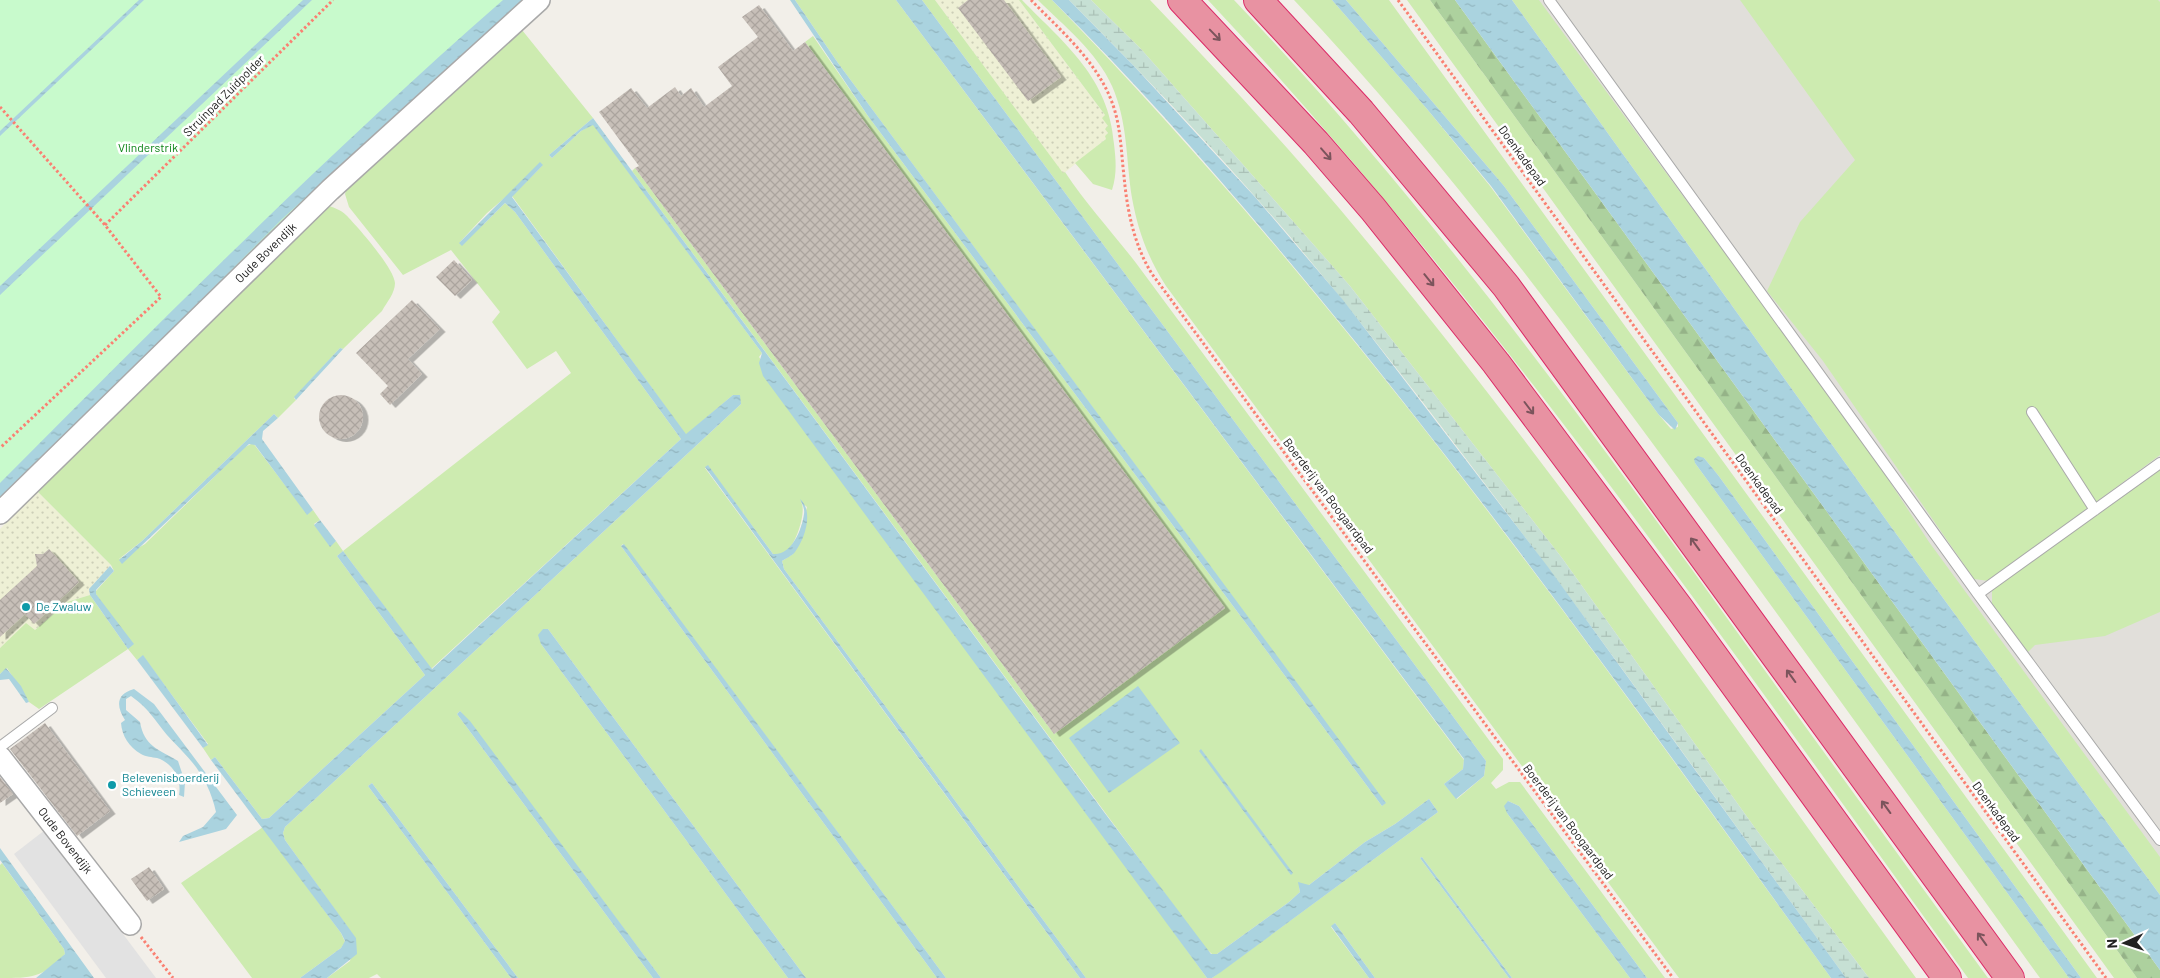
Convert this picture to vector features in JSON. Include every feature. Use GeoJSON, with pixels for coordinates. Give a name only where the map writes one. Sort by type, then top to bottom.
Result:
{"type":"FeatureCollection","features":[{"type":"Feature","properties":{"kind":"highway"},"geometry":{"type":"LineString","coordinates":[[1182,0],[1316,143],[1372,209],[1496,363],[1679,608],[1947,978]]}},
{"type":"Feature","properties":{"kind":"highway"},"geometry":{"type":"LineString","coordinates":[[1258,0],[1361,112],[1506,286],[2010,978]]}},
{"type":"Feature","properties":{"kind":"street","name":"Oude Bovendijk"},"geometry":{"type":"LineString","coordinates":[[0,513],[330,190],[539,0]]}},
{"type":"Feature","properties":{"kind":"street","name":"Oude Bovendijk"},"geometry":{"type":"LineString","coordinates":[[0,757],[130,924]]}},
{"type":"Feature","properties":{"kind":"lane"},"geometry":{"type":"LineString","coordinates":[[1549,0],[1978,594],[2160,840]]}},
{"type":"Feature","properties":{"kind":"lane"},"geometry":{"type":"LineString","coordinates":[[2032,412],[2095,510]]}},
{"type":"Feature","properties":{"kind":"lane"},"geometry":{"type":"LineString","coordinates":[[1978,594],[2160,463]]}},
{"type":"Feature","properties":{"kind":"lane"},"geometry":{"type":"LineString","coordinates":[[0,747],[52,708]]}},
{"type":"Feature","properties":{"kind":"path","name":"Struinpad Zuidpolder"},"geometry":{"type":"LineString","coordinates":[[105,225],[333,0]]}},
{"type":"Feature","properties":{"kind":"path","name":"Boerderij van Boogaardpad"},"geometry":{"type":"LineString","coordinates":[[1031,0],[1080,50],[1100,77],[1112,102],[1118,123],[1131,220],[1141,254],[1152,274],[1673,978]]}},
{"type":"Feature","properties":{"kind":"path","name":"Doenkadepad"},"geometry":{"type":"LineString","coordinates":[[1398,0],[2106,978]]}},
{"type":"Feature","properties":{"kind":"path"},"geometry":{"type":"LineString","coordinates":[[0,107],[105,225],[161,296],[0,448]]}},
{"type":"Feature","properties":{"kind":"path"},"geometry":{"type":"LineString","coordinates":[[130,924],[173,978]]}},
{"type":"Feature","properties":{"kind":"shaded area"},"geometry":{"type":"Polygon","coordinates":[[[1519,0],[2160,0],[2160,883],[1519,0]]]}},
{"type":"Feature","properties":{"kind":"shaded area"},"geometry":{"type":"Polygon","coordinates":[[[45,830],[156,978],[106,978],[14,854],[45,830]]]}},
{"type":"Feature","properties":{"kind":"green space","name":"Vlinderstrik"},"geometry":{"type":"Polygon","coordinates":[[[0,0],[522,0],[0,490],[0,0]]]}},
{"type":"Feature","properties":{"kind":"green space"},"geometry":{"type":"Polygon","coordinates":[[[795,0],[896,0],[1464,760],[1463,769],[1444,784],[1457,799],[1484,776],[1486,761],[922,0],[935,0],[1063,173],[1065,172],[1136,263],[1503,759],[1503,770],[1491,783],[1496,789],[1509,782],[1520,782],[1665,978],[1647,978],[1519,806],[1508,801],[1507,813],[1630,978],[1512,978],[1422,857],[1420,858],[1509,978],[1375,978],[1335,923],[1331,927],[1369,978],[1212,978],[1438,812],[1429,799],[1395,824],[1365,842],[1309,885],[1299,887],[1300,892],[1289,902],[1217,954],[1212,954],[1205,948],[632,171],[635,168],[1054,734],[1224,607],[805,42],[813,36],[868,116],[1382,806],[1385,803],[838,63],[795,0]]]}},
{"type":"Feature","properties":{"kind":"green space"},"geometry":{"type":"Polygon","coordinates":[[[935,0],[1019,0],[1105,115],[1108,126],[1107,138],[1063,174],[935,0]]]}},
{"type":"Feature","properties":{"kind":"green space"},"geometry":{"type":"Polygon","coordinates":[[[1019,0],[1022,0],[1054,32],[1083,64],[1104,100],[1115,150],[1116,162],[1112,190],[1093,184],[1075,163],[1106,139],[1105,136],[1108,133],[1105,129],[1108,126],[1102,118],[1105,115],[1019,0]]]}},
{"type":"Feature","properties":{"kind":"green space"},"geometry":{"type":"Polygon","coordinates":[[[1038,0],[1052,0],[1160,114],[1263,231],[1363,352],[1460,474],[1554,599],[1831,978],[1679,978],[1166,286],[1144,244],[1137,222],[1132,198],[1124,128],[1112,86],[1106,74],[1089,51],[1038,0]]]}},
{"type":"Feature","properties":{"kind":"green space"},"geometry":{"type":"Polygon","coordinates":[[[1069,0],[1091,0],[1141,49],[1350,286],[1562,558],[1755,828],[1869,978],[1846,978],[1536,552],[1344,302],[1211,147],[1069,0]]]}},
{"type":"Feature","properties":{"kind":"green space"},"geometry":{"type":"Polygon","coordinates":[[[1091,0],[1150,0],[1199,51],[1339,208],[1416,301],[1563,491],[1916,978],[1869,978],[1755,828],[1562,558],[1350,286],[1141,49],[1091,0]]]}},
{"type":"Feature","properties":{"kind":"green space"},"geometry":{"type":"Polygon","coordinates":[[[1208,0],[1234,0],[1357,136],[1416,206],[1529,350],[1639,497],[1988,978],[1968,978],[1696,601],[1509,354],[1412,233],[1312,115],[1208,0]]]}},
{"type":"Feature","properties":{"kind":"green space"},"geometry":{"type":"Polygon","coordinates":[[[1294,0],[1332,0],[1427,109],[1490,186],[1659,415],[1671,429],[1678,427],[1678,423],[1504,186],[1346,0],[1389,0],[2097,978],[2081,978],[1718,475],[1704,458],[1695,463],[2069,978],[2040,978],[1726,544],[1542,296],[1447,175],[1397,115],[1294,0]]]}},
{"type":"Feature","properties":{"kind":"green space"},"geometry":{"type":"Polygon","coordinates":[[[1407,0],[1430,0],[2137,978],[2114,978],[1407,0]]]}},
{"type":"Feature","properties":{"kind":"green space"},"geometry":{"type":"Polygon","coordinates":[[[1430,0],[1455,0],[2160,970],[2160,978],[2137,978],[1430,0]]]}},
{"type":"Feature","properties":{"kind":"green space"},"geometry":{"type":"Polygon","coordinates":[[[1512,0],[1539,0],[1866,445],[1929,542],[2160,857],[2160,895],[1897,535],[1512,0]]]}},
{"type":"Feature","properties":{"kind":"green space"},"geometry":{"type":"Polygon","coordinates":[[[1740,0],[2158,0],[2160,2],[2160,455],[1989,581],[1974,579],[1823,361],[1767,291],[1800,222],[1855,160],[1740,0]]]}},
{"type":"Feature","properties":{"kind":"green space"},"geometry":{"type":"Polygon","coordinates":[[[522,30],[593,118],[549,155],[552,158],[581,131],[593,124],[762,353],[759,357],[1207,978],[1086,978],[784,569],[782,561],[793,554],[807,507],[801,502],[802,519],[791,546],[783,553],[773,554],[708,466],[705,468],[1080,978],[946,978],[623,544],[621,546],[937,978],[806,978],[548,629],[543,629],[541,644],[788,978],[661,978],[460,711],[457,714],[653,978],[518,978],[372,783],[368,786],[511,978],[381,978],[377,974],[369,978],[327,978],[350,961],[356,939],[285,840],[283,833],[285,827],[741,404],[733,395],[686,435],[512,196],[543,165],[487,213],[459,243],[484,224],[505,203],[515,212],[681,439],[431,669],[343,551],[571,373],[556,351],[527,369],[492,322],[500,312],[451,250],[403,275],[349,207],[345,194],[348,185],[522,30]]]}},
{"type":"Feature","properties":{"kind":"green space"},"geometry":{"type":"Polygon","coordinates":[[[329,206],[338,209],[366,237],[393,276],[394,290],[382,311],[343,349],[340,348],[294,398],[296,400],[278,418],[274,414],[142,541],[119,559],[145,544],[245,447],[253,443],[307,514],[313,510],[320,520],[314,524],[330,546],[336,541],[343,551],[337,556],[425,675],[269,818],[262,819],[215,757],[211,760],[203,748],[208,744],[143,656],[137,660],[128,649],[96,594],[96,591],[114,571],[111,565],[37,491],[322,209],[329,206]]]}},
{"type":"Feature","properties":{"kind":"green space"},"geometry":{"type":"Polygon","coordinates":[[[2160,468],[2160,612],[2105,636],[2035,645],[2028,652],[1992,604],[1992,589],[2160,468]]]}},
{"type":"Feature","properties":{"kind":"green space"},"geometry":{"type":"Polygon","coordinates":[[[37,491],[111,565],[89,589],[90,595],[67,602],[35,630],[26,624],[0,648],[0,529],[37,491]]]}},
{"type":"Feature","properties":{"kind":"green space"},"geometry":{"type":"Polygon","coordinates":[[[90,595],[128,649],[39,709],[29,702],[7,668],[0,674],[0,648],[26,623],[35,630],[67,602],[90,595]]]}},
{"type":"Feature","properties":{"kind":"green space"},"geometry":{"type":"Polygon","coordinates":[[[263,827],[341,933],[345,942],[341,948],[300,978],[252,978],[181,883],[263,827]]]}},
{"type":"Feature","properties":{"kind":"green space"},"geometry":{"type":"Polygon","coordinates":[[[2,863],[64,949],[65,954],[50,968],[29,977],[0,978],[0,865],[2,863]]]}},
{"type":"Feature","properties":{"kind":"water"},"geometry":{"type":"Polygon","coordinates":[[[139,0],[144,0],[0,136],[0,131],[139,0]]]}},
{"type":"Feature","properties":{"kind":"water"},"geometry":{"type":"Polygon","coordinates":[[[303,0],[312,0],[0,295],[0,286],[303,0]]]}},
{"type":"Feature","properties":{"kind":"water"},"geometry":{"type":"Polygon","coordinates":[[[503,0],[523,0],[282,219],[0,503],[0,483],[123,359],[310,177],[503,0]]]}},
{"type":"Feature","properties":{"kind":"water"},"geometry":{"type":"Polygon","coordinates":[[[790,0],[795,0],[838,63],[1386,803],[1382,806],[868,116],[790,0]]]}},
{"type":"Feature","properties":{"kind":"water"},"geometry":{"type":"Polygon","coordinates":[[[896,0],[922,0],[1486,761],[1484,776],[1456,799],[1444,784],[1463,769],[1464,759],[896,0]]]}},
{"type":"Feature","properties":{"kind":"water"},"geometry":{"type":"Polygon","coordinates":[[[1052,0],[1069,0],[1133,65],[1255,197],[1343,300],[1548,567],[1846,978],[1831,978],[1578,630],[1381,373],[1218,178],[1087,34],[1052,0]]]}},
{"type":"Feature","properties":{"kind":"water"},"geometry":{"type":"Polygon","coordinates":[[[1332,0],[1346,0],[1504,186],[1678,423],[1675,430],[1659,415],[1491,186],[1332,0]]]}},
{"type":"Feature","properties":{"kind":"water"},"geometry":{"type":"Polygon","coordinates":[[[1455,0],[1512,0],[1897,535],[2160,895],[2160,970],[1455,0]]]}},
{"type":"Feature","properties":{"kind":"water"},"geometry":{"type":"Polygon","coordinates":[[[593,118],[1104,812],[1211,954],[1217,954],[1289,902],[1300,892],[1298,882],[1309,885],[1365,842],[1395,824],[1429,799],[1438,812],[1221,972],[1212,978],[1207,978],[763,376],[759,363],[762,353],[593,125],[581,131],[552,158],[549,155],[593,118]]]}},
{"type":"Feature","properties":{"kind":"water"},"geometry":{"type":"Polygon","coordinates":[[[540,162],[543,165],[512,197],[686,434],[733,395],[740,395],[741,404],[285,827],[283,833],[285,840],[356,938],[357,954],[327,978],[300,978],[341,948],[345,941],[341,933],[211,760],[215,757],[262,819],[269,818],[425,675],[337,556],[343,551],[432,669],[681,439],[515,212],[505,203],[462,246],[459,243],[540,162]]]}},
{"type":"Feature","properties":{"kind":"water"},"geometry":{"type":"Polygon","coordinates":[[[340,348],[343,349],[296,400],[294,397],[340,348]]]}},
{"type":"Feature","properties":{"kind":"water"},"geometry":{"type":"Polygon","coordinates":[[[274,414],[278,418],[263,431],[262,439],[313,510],[307,515],[255,445],[249,444],[122,564],[119,560],[142,541],[274,414]]]}},
{"type":"Feature","properties":{"kind":"water"},"geometry":{"type":"Polygon","coordinates":[[[1698,456],[1704,458],[1718,475],[2081,978],[2069,978],[1695,463],[1694,459],[1698,456]]]}},
{"type":"Feature","properties":{"kind":"water"},"geometry":{"type":"Polygon","coordinates":[[[708,465],[773,554],[785,551],[794,541],[801,527],[804,514],[804,508],[800,499],[804,504],[807,511],[805,533],[795,552],[782,561],[784,569],[1086,978],[1080,978],[705,467],[708,465]]]}},
{"type":"Feature","properties":{"kind":"water"},"geometry":{"type":"Polygon","coordinates":[[[320,520],[336,541],[330,547],[314,525],[320,520]]]}},
{"type":"Feature","properties":{"kind":"water"},"geometry":{"type":"Polygon","coordinates":[[[624,544],[946,978],[937,978],[621,546],[624,544]]]}},
{"type":"Feature","properties":{"kind":"water"},"geometry":{"type":"Polygon","coordinates":[[[110,566],[114,571],[96,590],[96,594],[134,644],[128,649],[90,595],[89,589],[110,566]]]}},
{"type":"Feature","properties":{"kind":"water"},"geometry":{"type":"Polygon","coordinates":[[[543,629],[548,629],[806,978],[788,978],[541,644],[538,635],[543,629]]]}},
{"type":"Feature","properties":{"kind":"water"},"geometry":{"type":"Polygon","coordinates":[[[143,655],[208,745],[203,748],[137,660],[143,655]]]}},
{"type":"Feature","properties":{"kind":"water"},"geometry":{"type":"Polygon","coordinates":[[[6,668],[21,686],[29,702],[26,703],[9,679],[0,680],[0,674],[6,668]]]}},
{"type":"Feature","properties":{"kind":"water"},"geometry":{"type":"Polygon","coordinates":[[[1138,686],[1180,743],[1109,793],[1069,738],[1138,686]]]}},
{"type":"Feature","properties":{"kind":"water"},"geometry":{"type":"Polygon","coordinates":[[[134,689],[154,704],[237,815],[226,829],[179,842],[183,836],[203,827],[216,812],[214,804],[208,787],[195,765],[147,710],[131,696],[126,699],[126,710],[140,722],[145,737],[158,750],[178,761],[185,782],[184,797],[179,795],[178,778],[168,764],[163,760],[141,754],[127,741],[121,723],[125,720],[120,710],[119,701],[124,694],[134,689]]]}},
{"type":"Feature","properties":{"kind":"water"},"geometry":{"type":"Polygon","coordinates":[[[460,711],[470,721],[661,978],[653,978],[457,714],[460,711]]]}},
{"type":"Feature","properties":{"kind":"water"},"geometry":{"type":"Polygon","coordinates":[[[1201,749],[1293,873],[1291,875],[1199,751],[1201,749]]]}},
{"type":"Feature","properties":{"kind":"water"},"geometry":{"type":"Polygon","coordinates":[[[372,783],[518,978],[511,978],[368,786],[372,783]]]}},
{"type":"Feature","properties":{"kind":"water"},"geometry":{"type":"Polygon","coordinates":[[[1508,801],[1519,806],[1647,978],[1630,978],[1507,813],[1504,806],[1508,801]]]}},
{"type":"Feature","properties":{"kind":"water"},"geometry":{"type":"Polygon","coordinates":[[[0,848],[94,978],[36,978],[65,954],[64,949],[0,860],[0,848]]]}},
{"type":"Feature","properties":{"kind":"water"},"geometry":{"type":"Polygon","coordinates":[[[1422,857],[1512,978],[1509,978],[1420,858],[1422,857]]]}},
{"type":"Feature","properties":{"kind":"water"},"geometry":{"type":"Polygon","coordinates":[[[1335,923],[1375,978],[1369,978],[1331,926],[1335,923]]]}},
{"type":"Feature","properties":{"kind":"building"},"geometry":{"type":"Polygon","coordinates":[[[968,0],[1004,0],[1061,77],[1028,101],[958,8],[968,0]]]}},
{"type":"Feature","properties":{"kind":"building"},"geometry":{"type":"Polygon","coordinates":[[[759,5],[793,51],[805,42],[1225,608],[1054,734],[635,168],[639,166],[599,112],[631,88],[647,108],[675,87],[681,96],[691,88],[704,107],[732,86],[718,67],[758,37],[742,17],[759,5]]]}},
{"type":"Feature","properties":{"kind":"building"},"geometry":{"type":"Polygon","coordinates":[[[454,260],[472,280],[455,296],[436,277],[454,260]]]}},
{"type":"Feature","properties":{"kind":"building"},"geometry":{"type":"Polygon","coordinates":[[[412,300],[440,329],[408,359],[422,374],[390,405],[380,394],[388,386],[356,353],[412,300]]]}},
{"type":"Feature","properties":{"kind":"building"},"geometry":{"type":"Polygon","coordinates":[[[345,395],[357,401],[362,408],[362,426],[357,433],[350,438],[337,439],[329,436],[322,429],[319,413],[322,405],[329,398],[345,395]]]}},
{"type":"Feature","properties":{"kind":"building","name":"De Zwaluw"},"geometry":{"type":"Polygon","coordinates":[[[49,549],[79,582],[34,624],[25,614],[0,637],[0,600],[37,566],[35,554],[43,554],[49,549]]]}},
{"type":"Feature","properties":{"kind":"building"},"geometry":{"type":"Polygon","coordinates":[[[45,723],[110,811],[77,836],[10,749],[45,723]]]}},
{"type":"Feature","properties":{"kind":"building"},"geometry":{"type":"Polygon","coordinates":[[[0,777],[13,794],[0,803],[0,777]]]}},
{"type":"Feature","properties":{"kind":"building"},"geometry":{"type":"Polygon","coordinates":[[[149,867],[164,889],[147,901],[131,879],[149,867]]]}},
{"type":"Feature","properties":{"kind":"place","name":"De Zwaluw"},"geometry":{"type":"Point","coordinates":[26,607]}},
{"type":"Feature","properties":{"kind":"place","name":"Belevenisboerderij Schieveen"},"geometry":{"type":"Point","coordinates":[112,785]}}]}
